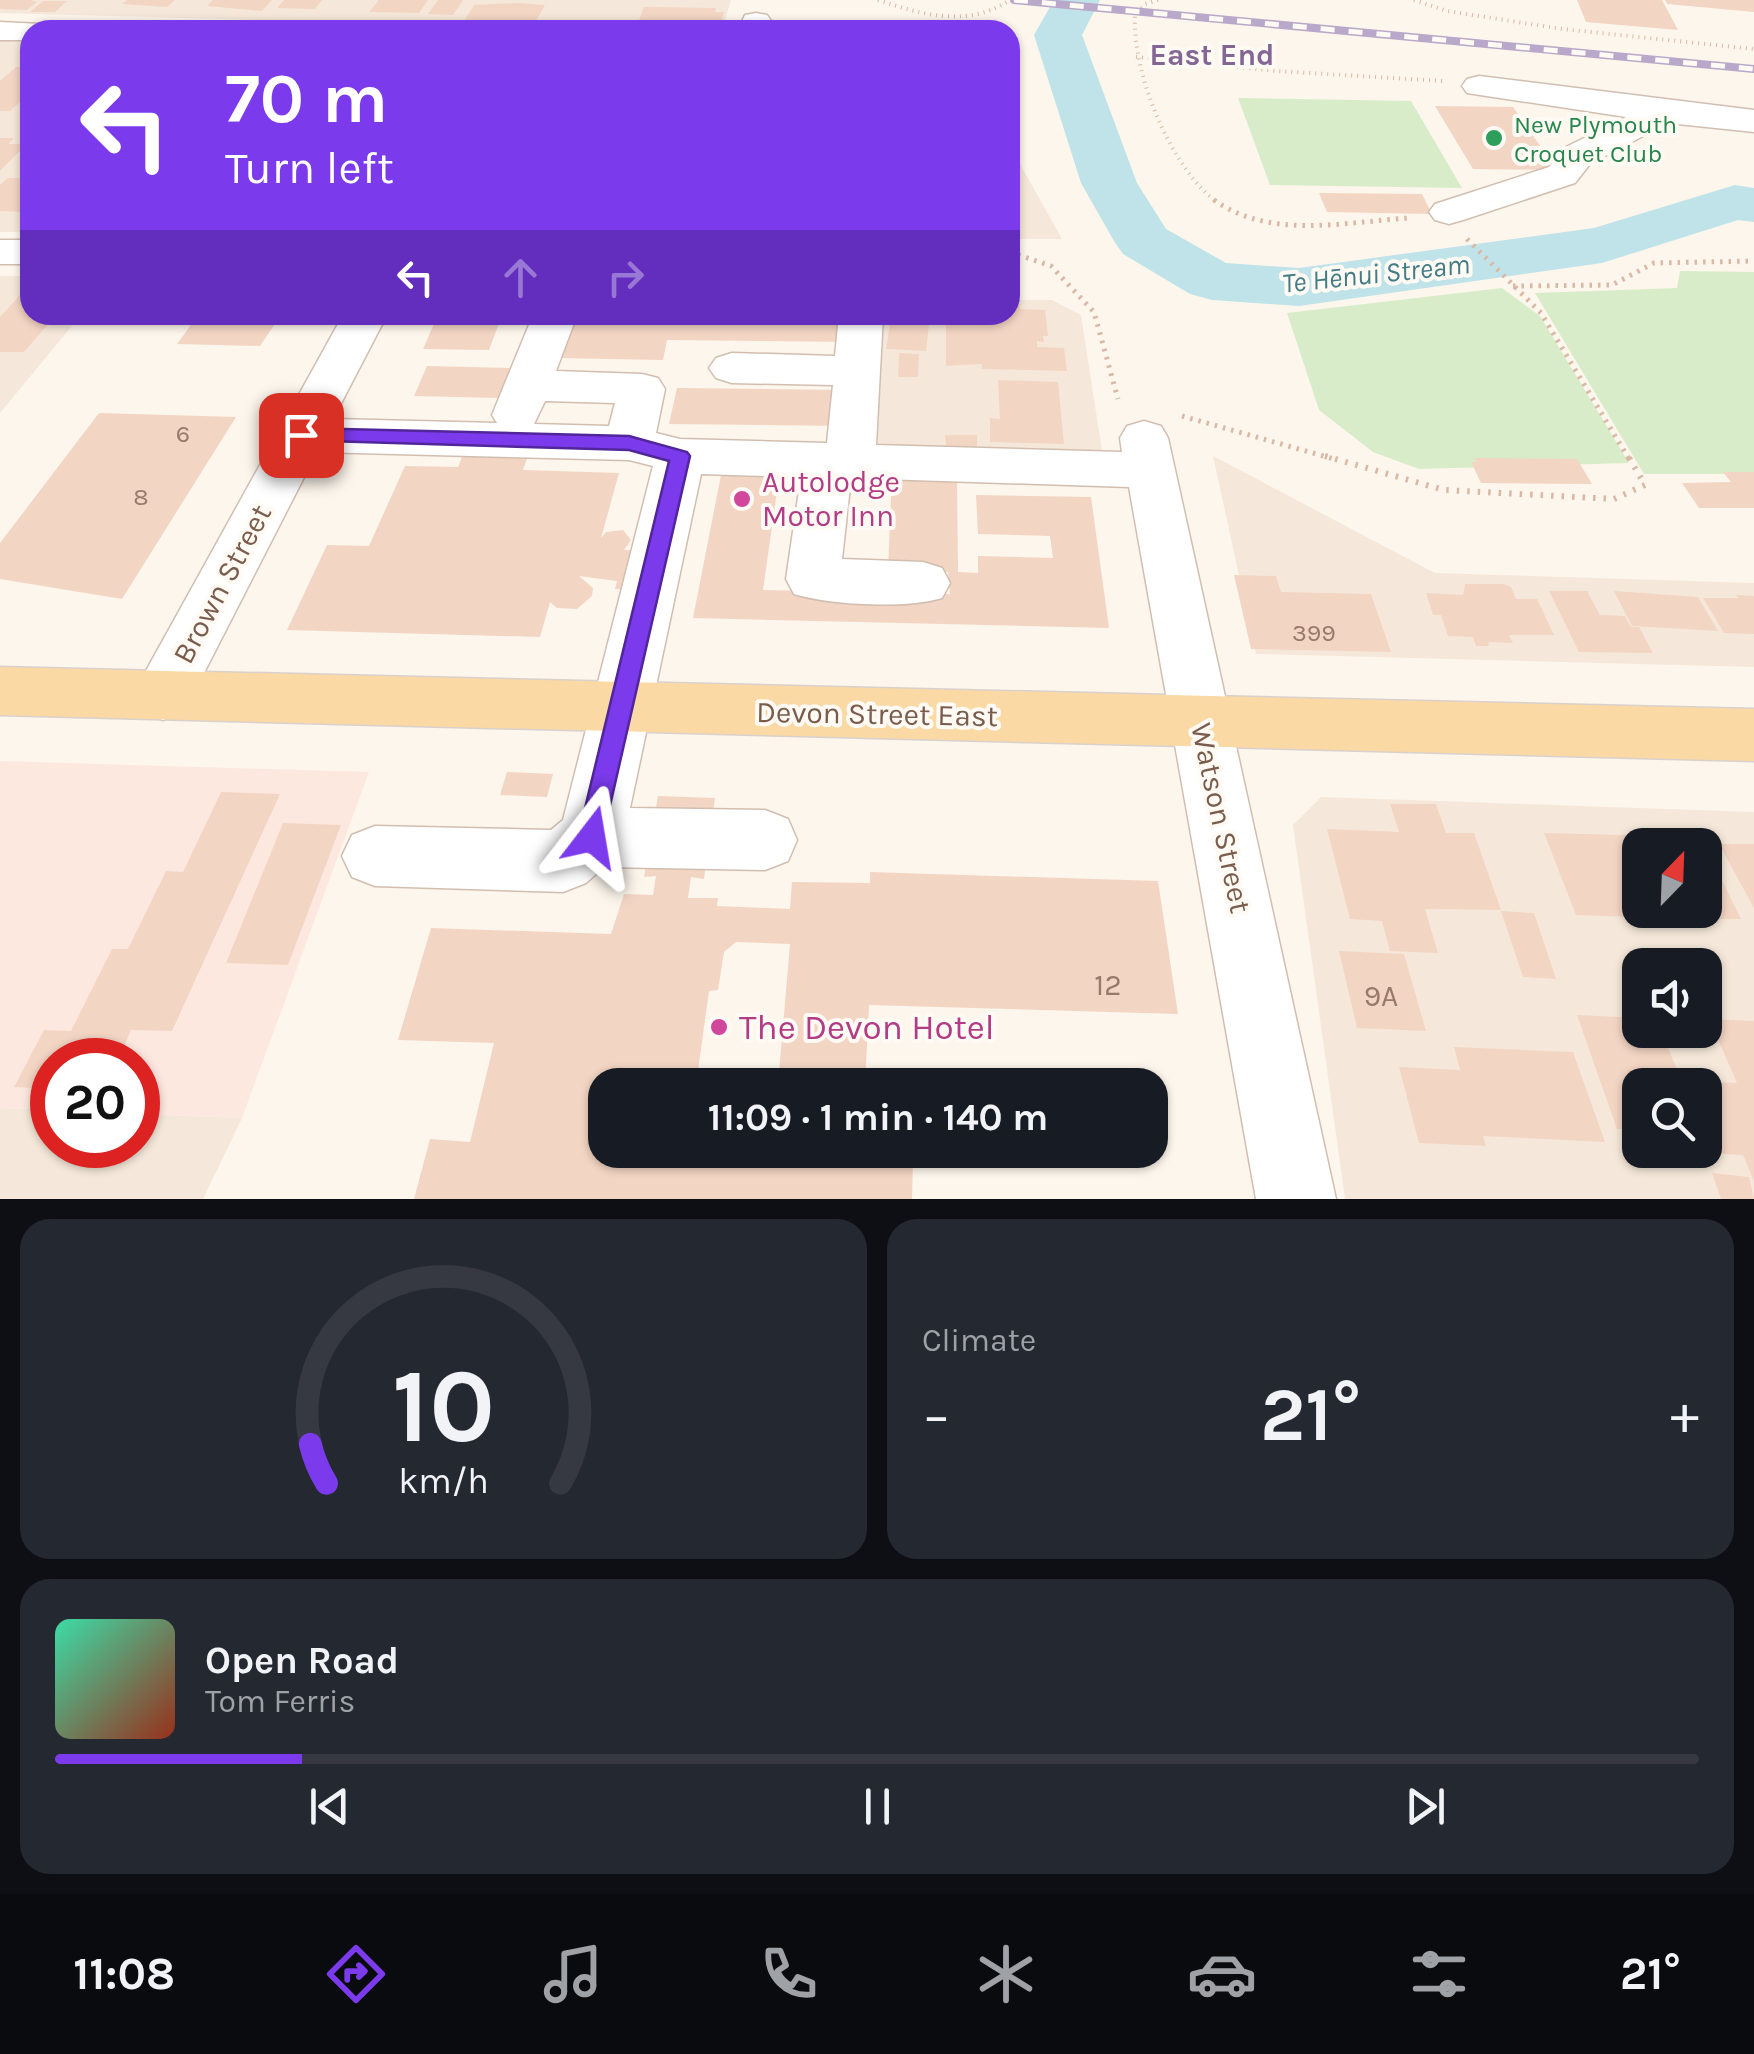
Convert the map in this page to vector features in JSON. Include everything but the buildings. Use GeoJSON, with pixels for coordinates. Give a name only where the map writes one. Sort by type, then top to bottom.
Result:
{"type":"FeatureCollection","features":[{"type":"Feature","properties":{"kind":"main road","name":"Devon Street East"},"geometry":{"type":"LineString","coordinates":[[0,691],[1754,735]]}},
{"type":"Feature","properties":{"kind":"street"},"geometry":{"type":"LineString","coordinates":[[1479,86],[1754,121]]}},
{"type":"Feature","properties":{"kind":"street"},"geometry":{"type":"LineString","coordinates":[[1440,220],[1562,175],[1577,156],[1663,112]]}},
{"type":"Feature","properties":{"kind":"street","name":"Brown Street"},"geometry":{"type":"LineString","coordinates":[[163,694],[360,325]]}},
{"type":"Feature","properties":{"kind":"street"},"geometry":{"type":"LineString","coordinates":[[506,440],[551,325]]}},
{"type":"Feature","properties":{"kind":"street"},"geometry":{"type":"LineString","coordinates":[[860,325],[857,372],[813,579],[923,583]]}},
{"type":"Feature","properties":{"kind":"street"},"geometry":{"type":"LineString","coordinates":[[732,368],[857,372]]}},
{"type":"Feature","properties":{"kind":"street"},"geometry":{"type":"LineString","coordinates":[[375,856],[563,862],[592,837],[624,707],[654,450],[642,388],[528,385]]}},
{"type":"Feature","properties":{"kind":"street"},"geometry":{"type":"LineString","coordinates":[[301,435],[506,440],[839,461],[1143,425]]}},
{"type":"Feature","properties":{"kind":"street","name":"Watson Street"},"geometry":{"type":"LineString","coordinates":[[1143,425],[1296,1199]]}},
{"type":"Feature","properties":{"kind":"street"},"geometry":{"type":"LineString","coordinates":[[592,837],[765,840]]}},
{"type":"Feature","properties":{"kind":"path"},"geometry":{"type":"LineString","coordinates":[[878,0],[961,20],[985,14],[1010,0]]}},
{"type":"Feature","properties":{"kind":"path"},"geometry":{"type":"LineString","coordinates":[[1020,255],[1051,266],[1094,312],[1143,425],[1444,490],[1614,499],[1645,485],[1541,313],[1440,220],[1274,228],[1222,209],[1190,174],[1166,132],[1136,57],[1135,16],[1145,4],[1158,0]]}},
{"type":"Feature","properties":{"kind":"path"},"geometry":{"type":"LineString","coordinates":[[1414,0],[1447,11],[1562,29],[1754,49]]}},
{"type":"Feature","properties":{"kind":"path"},"geometry":{"type":"LineString","coordinates":[[1136,57],[1479,86]]}},
{"type":"Feature","properties":{"kind":"path"},"geometry":{"type":"LineString","coordinates":[[1511,286],[1612,285],[1654,263],[1754,261]]}},
{"type":"Feature","properties":{"kind":"shaded area"},"geometry":{"type":"Polygon","coordinates":[[[1,0],[731,0],[725,20],[254,20],[0,13],[1,0]]]}},
{"type":"Feature","properties":{"kind":"shaded area"},"geometry":{"type":"Polygon","coordinates":[[[0,39],[20,39],[20,232],[0,232],[0,39]]]}},
{"type":"Feature","properties":{"kind":"shaded area"},"geometry":{"type":"Polygon","coordinates":[[[1020,164],[1062,239],[1020,239],[1020,164]]]}},
{"type":"Feature","properties":{"kind":"shaded area"},"geometry":{"type":"Polygon","coordinates":[[[0,276],[20,276],[20,325],[73,325],[0,413],[0,276]]]}},
{"type":"Feature","properties":{"kind":"shaded area"},"geometry":{"type":"Polygon","coordinates":[[[1020,300],[1052,300],[1081,315],[1102,451],[863,446],[874,325],[1020,325],[1020,300]]]}},
{"type":"Feature","properties":{"kind":"shaded area"},"geometry":{"type":"Polygon","coordinates":[[[1213,456],[1435,573],[1754,583],[1754,667],[1256,654],[1213,456]]]}},
{"type":"Feature","properties":{"kind":"shaded area"},"geometry":{"type":"Polygon","coordinates":[[[0,761],[369,772],[242,1118],[160,1115],[160,1038],[30,1038],[30,1109],[0,1108],[0,761]]]}},
{"type":"Feature","properties":{"kind":"shaded area"},"geometry":{"type":"Polygon","coordinates":[[[1321,797],[1754,812],[1754,1199],[1345,1199],[1293,825],[1321,797]]]}},
{"type":"Feature","properties":{"kind":"shaded area"},"geometry":{"type":"Polygon","coordinates":[[[0,1108],[30,1109],[30,1168],[160,1168],[160,1115],[242,1118],[203,1199],[0,1199],[0,1108]]]}},
{"type":"Feature","properties":{"kind":"green space"},"geometry":{"type":"Polygon","coordinates":[[[1238,98],[1411,101],[1462,188],[1270,185],[1238,98]]]}},
{"type":"Feature","properties":{"kind":"green space"},"geometry":{"type":"Polygon","coordinates":[[[1680,271],[1754,272],[1754,474],[1644,474],[1535,293],[1677,288],[1680,271]]]}},
{"type":"Feature","properties":{"kind":"green space"},"geometry":{"type":"Polygon","coordinates":[[[1502,288],[1540,316],[1629,463],[1419,469],[1373,452],[1319,410],[1287,313],[1502,288]]]}},
{"type":"Feature","properties":{"kind":"waterway","name":"Te Hēnui Stream"},"geometry":{"type":"LineString","coordinates":[[1077,0],[1058,35],[1109,183],[1144,241],[1212,281],[1299,287],[1602,245],[1735,202],[1754,205]]}},
{"type":"Feature","properties":{"kind":"railway"},"geometry":{"type":"LineString","coordinates":[[1014,0],[1754,69]]}},
{"type":"Feature","properties":{"kind":"place","name":"New Plymouth Croquet Club"},"geometry":{"type":"Point","coordinates":[1494,138]}},
{"type":"Feature","properties":{"kind":"place","name":"Autolodge Motor Inn"},"geometry":{"type":"Point","coordinates":[742,499]}},
{"type":"Feature","properties":{"kind":"place","name":"The Devon Hotel"},"geometry":{"type":"Point","coordinates":[719,1027]}},
{"type":"Feature","properties":{"kind":"district","name":"East End"},"geometry":{"type":"Point","coordinates":[1212,55]}},
{"type":"Feature","properties":{"kind":"route"},"geometry":{"type":"LineString","coordinates":[[301,435],[629,443],[680,456],[592,837]]}}]}
